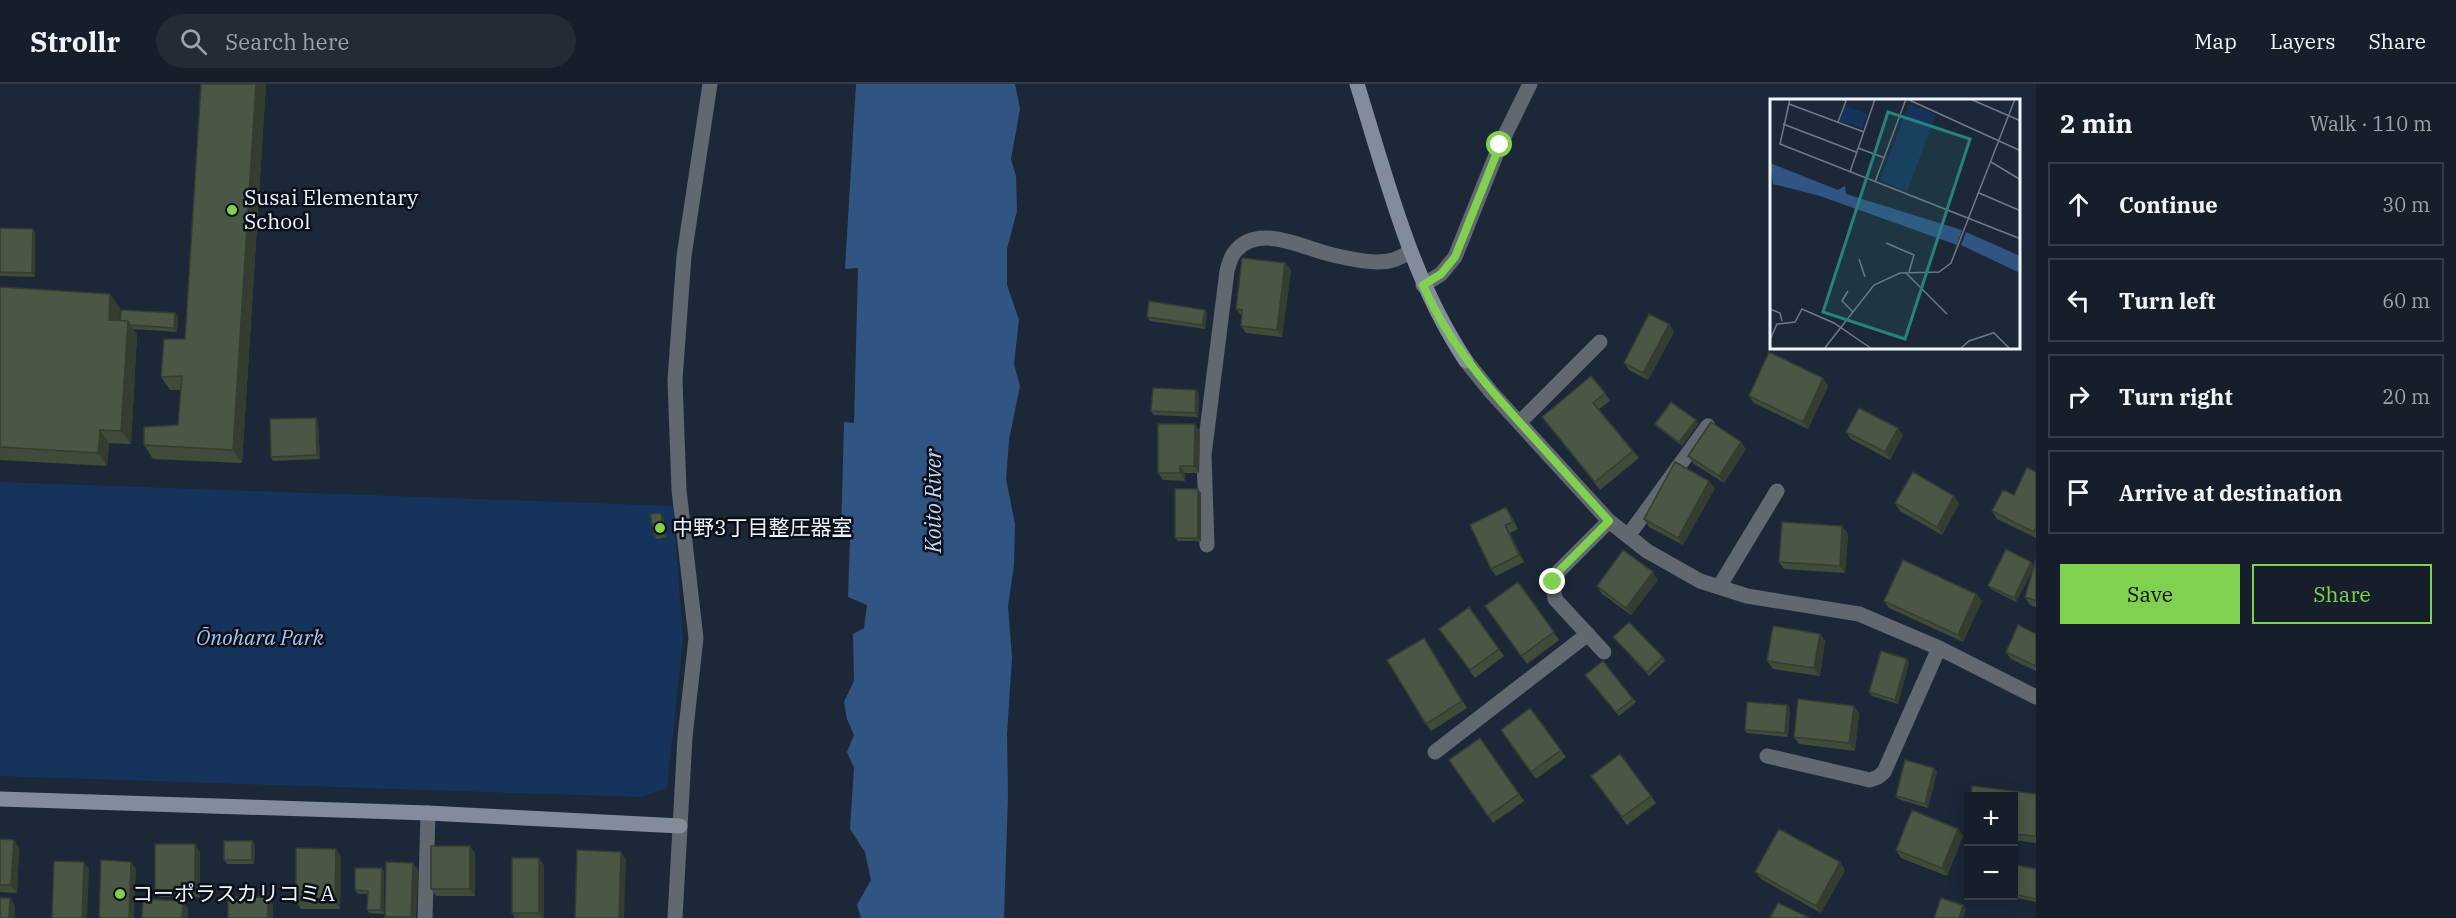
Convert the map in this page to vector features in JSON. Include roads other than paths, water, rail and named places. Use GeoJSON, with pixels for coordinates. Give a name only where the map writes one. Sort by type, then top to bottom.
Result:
{"type":"FeatureCollection","features":[{"type":"Feature","properties":{"kind":"street"},"geometry":{"type":"LineString","coordinates":[[675,918],[685,737],[696,638],[679,490],[675,380],[684,256],[710,84]]}},
{"type":"Feature","properties":{"kind":"street"},"geometry":{"type":"LineString","coordinates":[[1357,84],[1410,252],[1423,285],[1445,329],[1466,361],[1609,521],[1647,551],[1700,581],[1747,596],[1859,614],[1939,648],[2036,698]]}},
{"type":"Feature","properties":{"kind":"street"},"geometry":{"type":"LineString","coordinates":[[1423,285],[1441,274],[1455,257],[1500,145],[1530,84]]}},
{"type":"Feature","properties":{"kind":"street"},"geometry":{"type":"LineString","coordinates":[[1208,545],[1204,455],[1227,271],[1233,254],[1245,243],[1276,238],[1333,255],[1370,260],[1392,261],[1410,252]]}},
{"type":"Feature","properties":{"kind":"street"},"geometry":{"type":"LineString","coordinates":[[1520,422],[1600,342]]}},
{"type":"Feature","properties":{"kind":"street"},"geometry":{"type":"LineString","coordinates":[[1628,536],[1708,426]]}},
{"type":"Feature","properties":{"kind":"street"},"geometry":{"type":"LineString","coordinates":[[1719,587],[1777,491]]}},
{"type":"Feature","properties":{"kind":"street"},"geometry":{"type":"LineString","coordinates":[[1604,652],[1555,599],[1553,582],[1557,573],[1609,521]]}},
{"type":"Feature","properties":{"kind":"street"},"geometry":{"type":"LineString","coordinates":[[1435,752],[1588,634]]}},
{"type":"Feature","properties":{"kind":"street"},"geometry":{"type":"LineString","coordinates":[[1767,756],[1870,780],[1878,777],[1884,772],[1939,648]]}},
{"type":"Feature","properties":{"kind":"street"},"geometry":{"type":"LineString","coordinates":[[0,799],[428,813],[680,826]]}},
{"type":"Feature","properties":{"kind":"street"},"geometry":{"type":"LineString","coordinates":[[425,918],[428,813]]}},
{"type":"Feature","properties":{"kind":"water","name":"Koito River"},"geometry":{"type":"Polygon","coordinates":[[[856,84],[1015,84],[1020,109],[1011,159],[1016,176],[1017,211],[1007,249],[1007,285],[1019,320],[1014,364],[1020,386],[1009,440],[1006,479],[1015,524],[1014,565],[1008,606],[1012,658],[1007,734],[1008,795],[1004,918],[861,918],[857,905],[871,880],[865,852],[850,829],[854,768],[847,752],[854,735],[847,719],[844,702],[854,681],[853,634],[864,628],[867,605],[848,597],[850,538],[841,536],[844,422],[854,423],[858,268],[845,269],[856,84]]]}},
{"type":"Feature","properties":{"kind":"place","name":"Susai Elementary School"},"geometry":{"type":"Point","coordinates":[232,210]}},
{"type":"Feature","properties":{"kind":"place","name":"中野3丁目整圧器室"},"geometry":{"type":"Point","coordinates":[660,528]}},
{"type":"Feature","properties":{"kind":"place","name":"コーポラスカリコミA"},"geometry":{"type":"Point","coordinates":[120,894]}},
{"type":"Feature","properties":{"kind":"park label","name":"Ōnohara Park"},"geometry":{"type":"Point","coordinates":[260,638]}}]}
